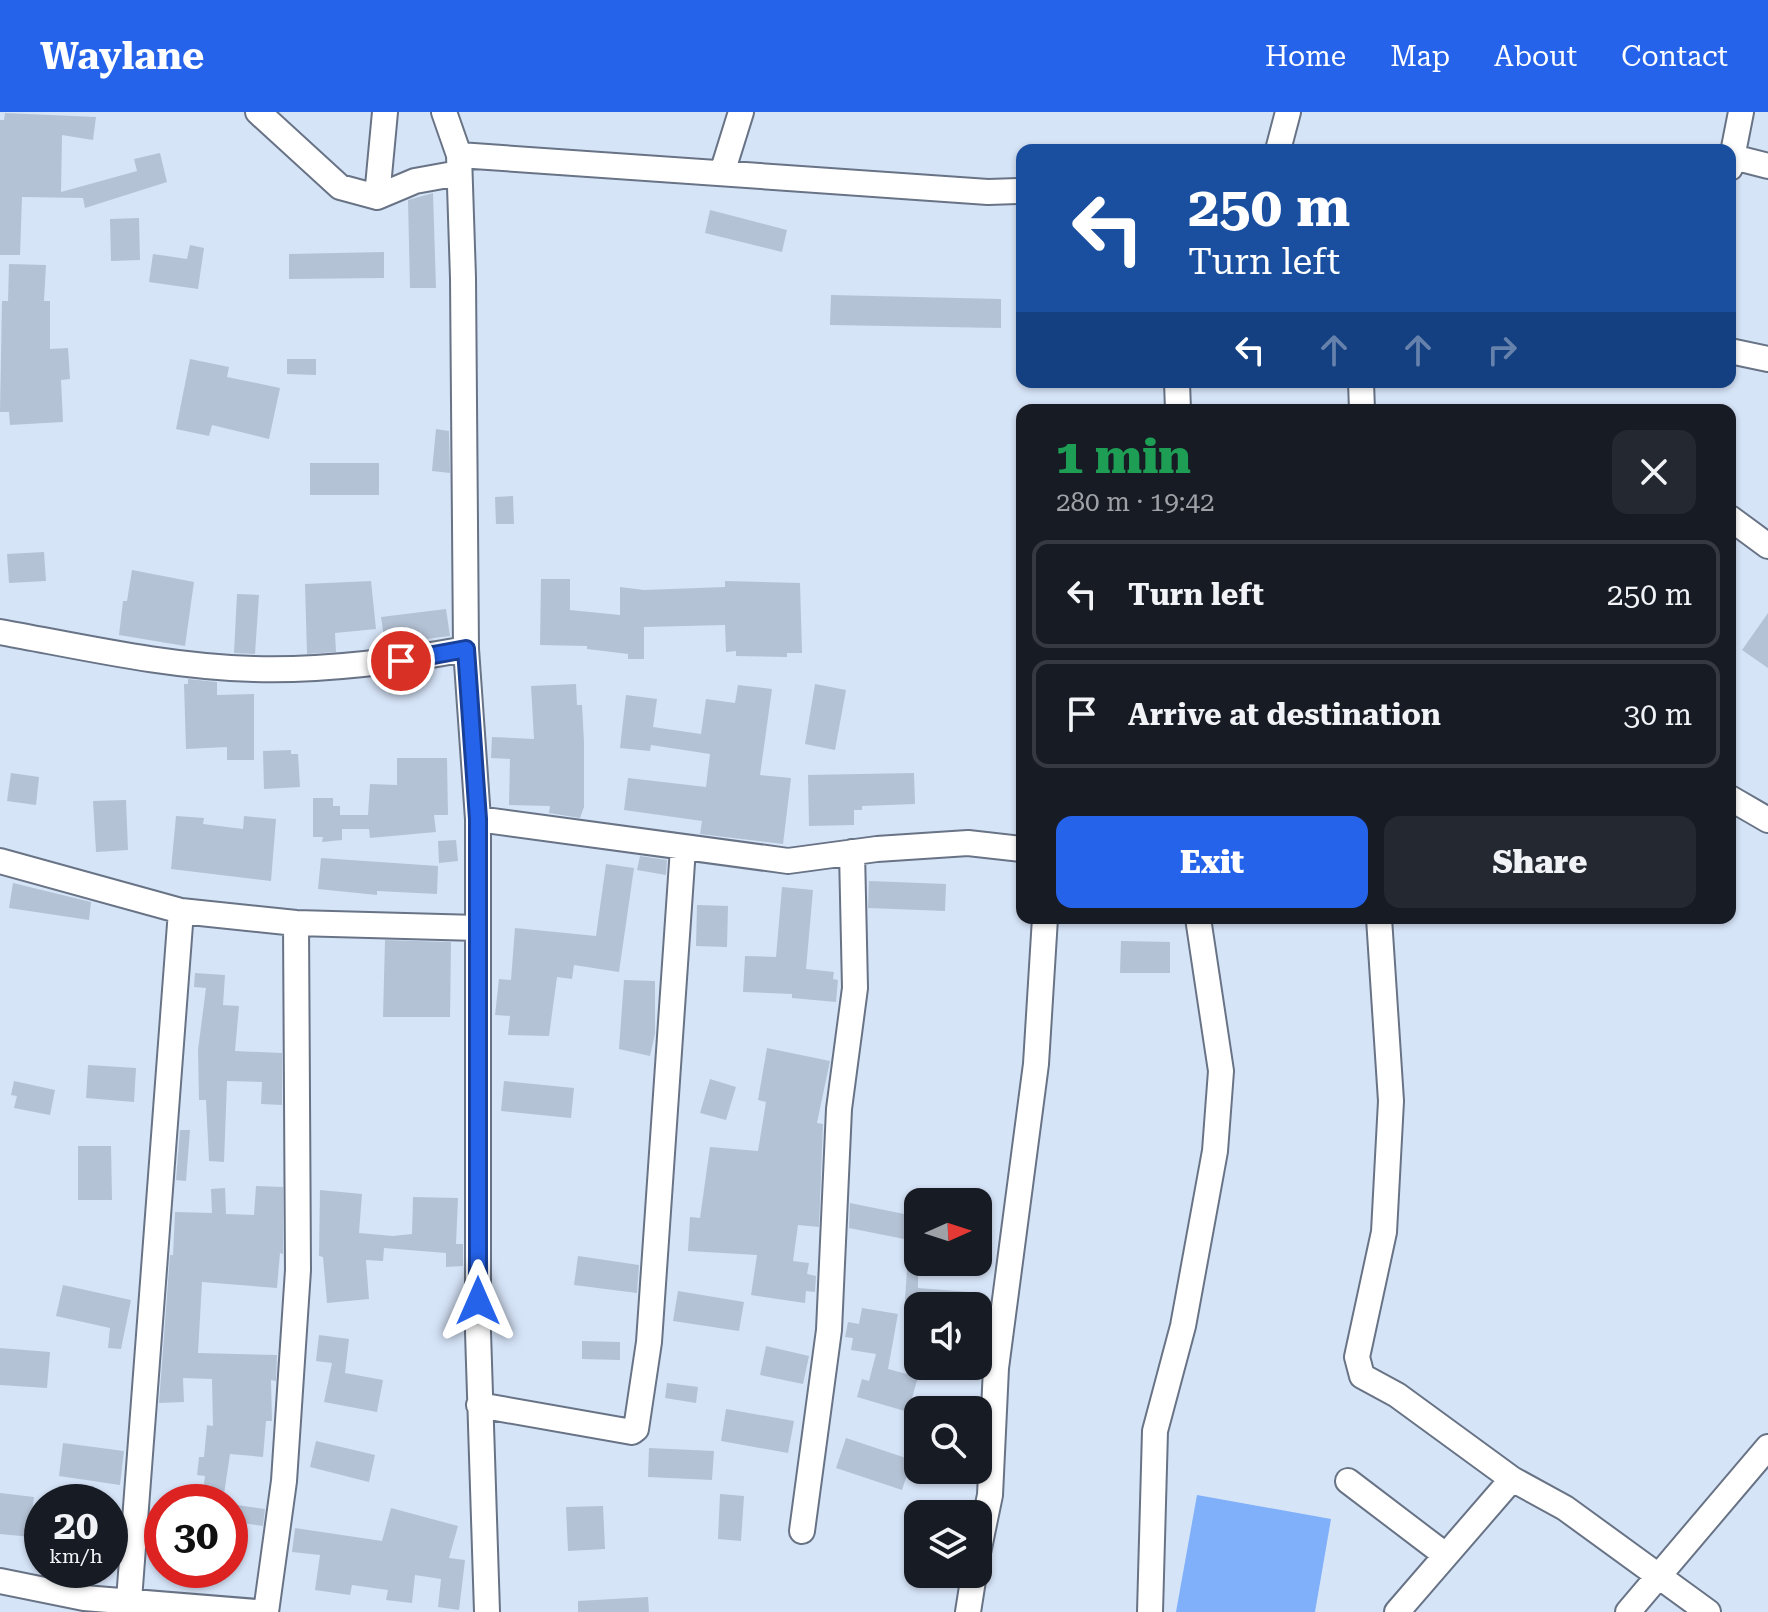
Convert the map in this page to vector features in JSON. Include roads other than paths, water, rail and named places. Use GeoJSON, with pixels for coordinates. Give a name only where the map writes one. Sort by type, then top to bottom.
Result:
{"type":"FeatureCollection","features":[{"type":"Feature","properties":{"kind":"street"},"geometry":{"type":"LineString","coordinates":[[258,112],[340,187],[377,197],[459,164],[722,173],[988,192],[1016,191]]}},
{"type":"Feature","properties":{"kind":"street"},"geometry":{"type":"LineString","coordinates":[[377,197],[385,112]]}},
{"type":"Feature","properties":{"kind":"street"},"geometry":{"type":"LineString","coordinates":[[444,112],[459,164],[466,649],[478,819],[479,1405],[487,1612]]}},
{"type":"Feature","properties":{"kind":"street"},"geometry":{"type":"LineString","coordinates":[[722,173],[741,112]]}},
{"type":"Feature","properties":{"kind":"street"},"geometry":{"type":"LineString","coordinates":[[1280,144],[1288,112]]}},
{"type":"Feature","properties":{"kind":"street"},"geometry":{"type":"LineString","coordinates":[[1735,144],[1741,112]]}},
{"type":"Feature","properties":{"kind":"street"},"geometry":{"type":"LineString","coordinates":[[1736,163],[1768,166]]}},
{"type":"Feature","properties":{"kind":"street"},"geometry":{"type":"LineString","coordinates":[[1736,352],[1768,359]]}},
{"type":"Feature","properties":{"kind":"street"},"geometry":{"type":"LineString","coordinates":[[1736,522],[1768,546]]}},
{"type":"Feature","properties":{"kind":"street"},"geometry":{"type":"LineString","coordinates":[[0,632],[145,658],[252,669],[338,668],[466,649]]}},
{"type":"Feature","properties":{"kind":"street"},"geometry":{"type":"LineString","coordinates":[[1736,801],[1768,820]]}},
{"type":"Feature","properties":{"kind":"street"},"geometry":{"type":"LineString","coordinates":[[478,819],[788,861],[852,852],[968,843],[1016,848]]}},
{"type":"Feature","properties":{"kind":"street"},"geometry":{"type":"LineString","coordinates":[[479,1405],[588,1426],[632,1432],[636,1429],[649,1342],[683,848]]}},
{"type":"Feature","properties":{"kind":"street"},"geometry":{"type":"LineString","coordinates":[[802,1531],[829,1330],[839,1109],[855,988],[852,852]]}},
{"type":"Feature","properties":{"kind":"street"},"geometry":{"type":"LineString","coordinates":[[0,861],[181,911],[296,923],[478,928]]}},
{"type":"Feature","properties":{"kind":"street"},"geometry":{"type":"LineString","coordinates":[[129,1600],[181,911]]}},
{"type":"Feature","properties":{"kind":"street"},"geometry":{"type":"LineString","coordinates":[[266,1612],[284,1481],[298,1270],[296,923]]}},
{"type":"Feature","properties":{"kind":"street"},"geometry":{"type":"LineString","coordinates":[[989,1500],[996,1368],[1036,1064],[1045,924]]}},
{"type":"Feature","properties":{"kind":"street"},"geometry":{"type":"LineString","coordinates":[[1150,1612],[1155,1431],[1183,1326],[1212,1166],[1221,1071],[1199,924]]}},
{"type":"Feature","properties":{"kind":"street"},"geometry":{"type":"LineString","coordinates":[[1379,924],[1391,1101],[1384,1232],[1357,1357],[1362,1376],[1397,1395],[1512,1479],[1565,1508],[1708,1612]]}},
{"type":"Feature","properties":{"kind":"street"},"geometry":{"type":"LineString","coordinates":[[1628,1612],[1656,1575],[1768,1447]]}},
{"type":"Feature","properties":{"kind":"street"},"geometry":{"type":"LineString","coordinates":[[1397,1612],[1512,1479]]}},
{"type":"Feature","properties":{"kind":"street"},"geometry":{"type":"LineString","coordinates":[[1348,1481],[1444,1554]]}},
{"type":"Feature","properties":{"kind":"street"},"geometry":{"type":"LineString","coordinates":[[0,1581],[51,1602],[84,1598],[129,1600],[257,1612]]}},
{"type":"Feature","properties":{"kind":"street"},"geometry":{"type":"LineString","coordinates":[[968,1612],[972,1588]]}}]}
